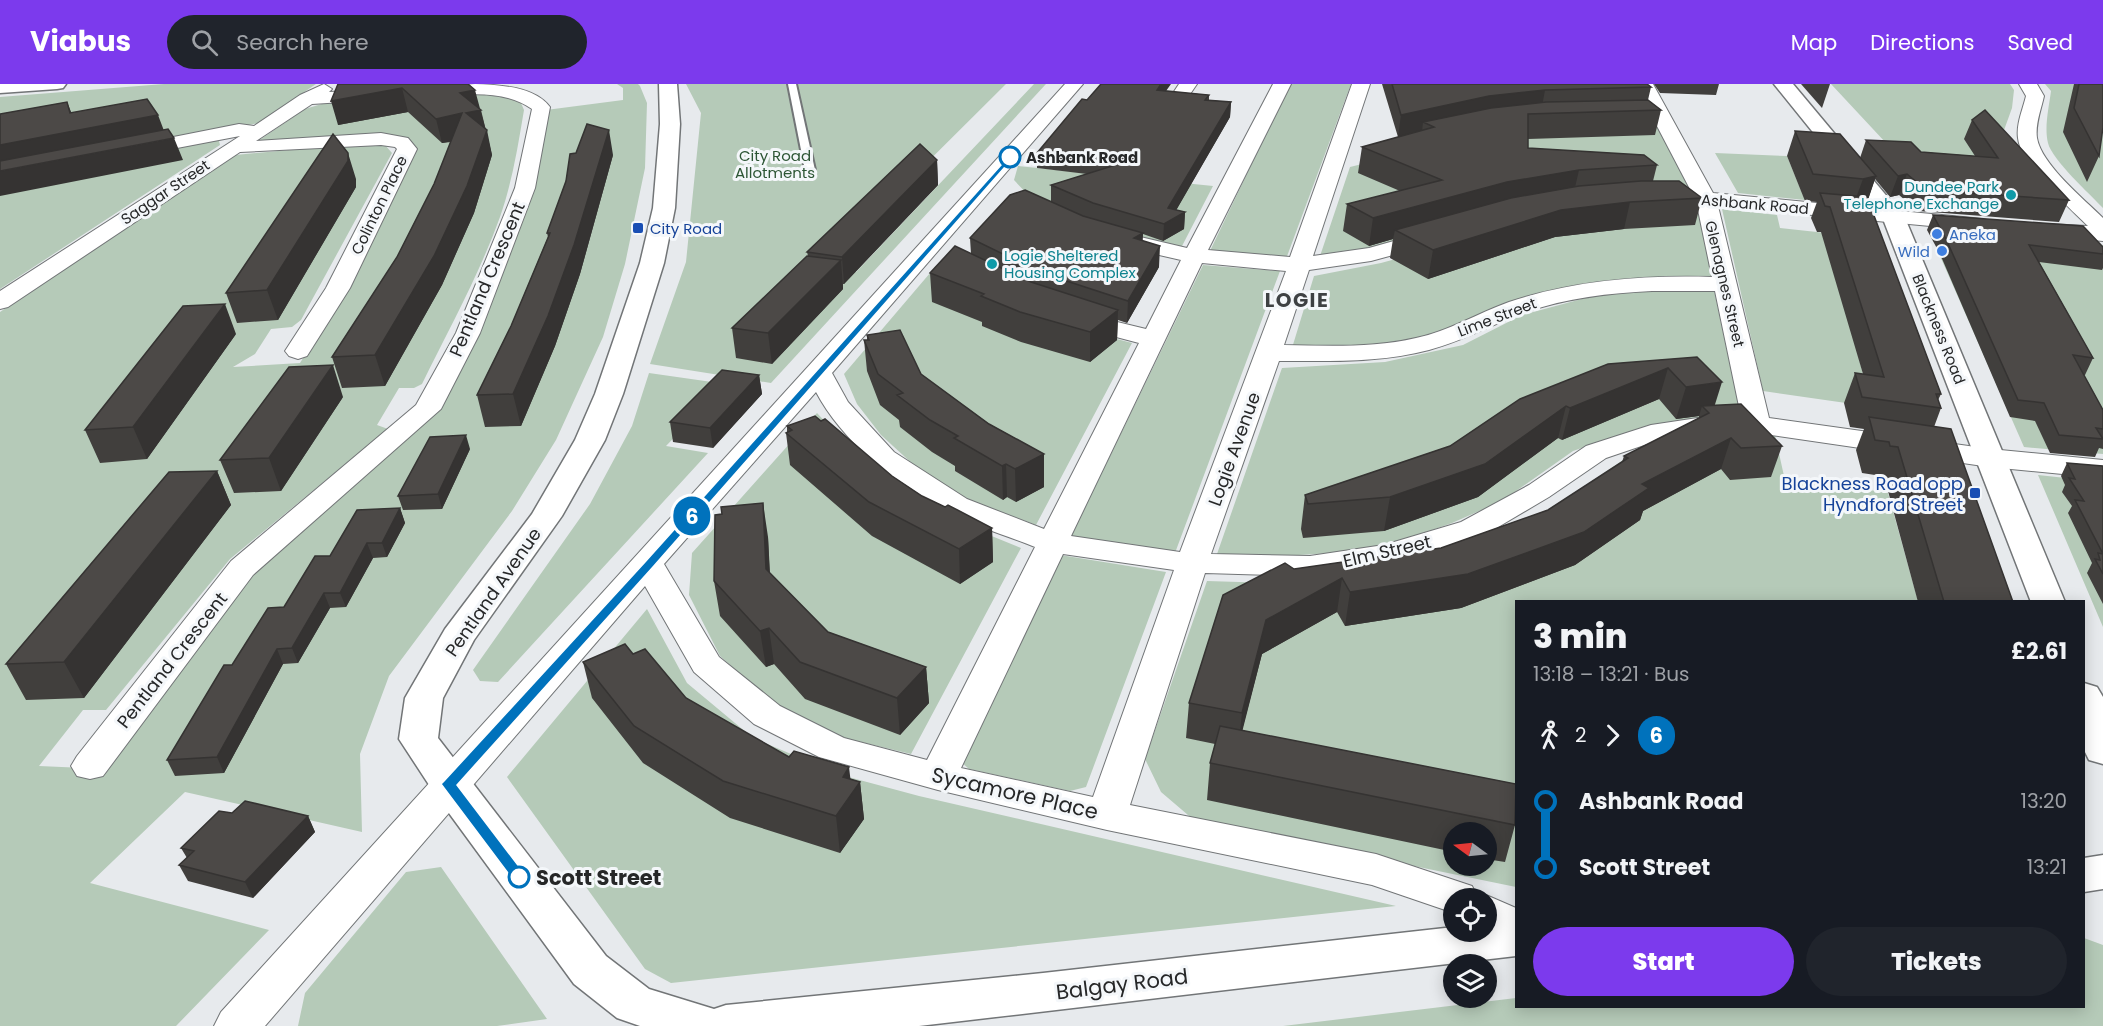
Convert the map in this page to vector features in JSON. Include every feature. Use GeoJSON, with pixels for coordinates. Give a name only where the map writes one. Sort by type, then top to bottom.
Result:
{"type":"FeatureCollection","features":[{"type":"Feature","properties":{"kind":"street"},"geometry":{"type":"LineString","coordinates":[[0,87],[6,84]]}},
{"type":"Feature","properties":{"kind":"street"},"geometry":{"type":"LineString","coordinates":[[0,87],[57,84]]}},
{"type":"Feature","properties":{"kind":"street","name":"Saggar Street"},"geometry":{"type":"LineString","coordinates":[[0,302],[234,146],[332,84]]}},
{"type":"Feature","properties":{"kind":"street","name":"Pentland Avenue"},"geometry":{"type":"LineString","coordinates":[[668,84],[670,124],[664,208],[652,262],[609,394],[590,440],[546,516],[458,637],[424,698],[418,739],[449,784],[590,970],[634,1004],[704,1026]]}},
{"type":"Feature","properties":{"kind":"street"},"geometry":{"type":"LineString","coordinates":[[237,1026],[449,784],[819,374],[940,253],[1001,185],[1074,84]]}},
{"type":"Feature","properties":{"kind":"street"},"geometry":{"type":"LineString","coordinates":[[1178,99],[1188,84]]}},
{"type":"Feature","properties":{"kind":"street"},"geometry":{"type":"LineString","coordinates":[[938,776],[1194,256],[1282,84]]}},
{"type":"Feature","properties":{"kind":"street","name":"Logie Avenue"},"geometry":{"type":"LineString","coordinates":[[1107,815],[1192,563],[1299,265],[1348,155],[1361,84]]}},
{"type":"Feature","properties":{"kind":"street","name":"Glenagnes Street"},"geometry":{"type":"LineString","coordinates":[[1644,84],[1706,198],[1757,425]]}},
{"type":"Feature","properties":{"kind":"street","name":"Blackness Road"},"geometry":{"type":"LineString","coordinates":[[1783,84],[1894,218],[2047,600]]}},
{"type":"Feature","properties":{"kind":"street"},"geometry":{"type":"LineString","coordinates":[[2028,84],[2035,96],[2027,131],[2028,144],[2037,159],[2103,232]]}},
{"type":"Feature","properties":{"kind":"street","name":"Pentland Crescent"},"geometry":{"type":"LineString","coordinates":[[90,766],[242,568],[427,410],[468,333],[525,188],[541,107],[533,98],[517,92],[493,89],[306,99]]}},
{"type":"Feature","properties":{"kind":"street"},"geometry":{"type":"LineString","coordinates":[[1636,116],[1660,116]]}},
{"type":"Feature","properties":{"kind":"street"},"geometry":{"type":"LineString","coordinates":[[115,154],[239,130],[258,131]]}},
{"type":"Feature","properties":{"kind":"street","name":"Colinton Place"},"geometry":{"type":"LineString","coordinates":[[234,146],[256,147],[381,138],[401,142],[407,149],[338,288],[298,351]]}},
{"type":"Feature","properties":{"kind":"street","name":"Ashbank Road"},"geometry":{"type":"LineString","coordinates":[[1634,200],[1706,198],[1894,218],[1998,226]]}},
{"type":"Feature","properties":{"kind":"street"},"geometry":{"type":"LineString","coordinates":[[2022,228],[2103,232]]}},
{"type":"Feature","properties":{"kind":"street"},"geometry":{"type":"LineString","coordinates":[[1101,233],[1134,244],[1194,256],[1299,265],[1371,254],[1453,232]]}},
{"type":"Feature","properties":{"kind":"street","name":"Lime Street"},"geometry":{"type":"LineString","coordinates":[[1269,353],[1355,353],[1420,345],[1475,326],[1529,303],[1585,289],[1650,282],[1726,284]]}},
{"type":"Feature","properties":{"kind":"street"},"geometry":{"type":"LineString","coordinates":[[1060,312],[1081,321],[1154,339]]}},
{"type":"Feature","properties":{"kind":"street","name":"Elm Street"},"geometry":{"type":"LineString","coordinates":[[819,374],[837,406],[884,458],[956,505],[1052,543],[1192,563],[1310,566],[1388,554],[1472,529],[1539,491],[1596,452],[1651,433],[1712,424],[1757,425],[1990,458],[2103,469]]}},
{"type":"Feature","properties":{"kind":"street","name":"Sycamore Place"},"geometry":{"type":"LineString","coordinates":[[649,565],[706,664],[767,715],[832,748],[938,776],[1107,815],[1376,870],[1443,893]]}},
{"type":"Feature","properties":{"kind":"street"},"geometry":{"type":"LineString","coordinates":[[2085,699],[2103,750]]}},
{"type":"Feature","properties":{"kind":"street"},"geometry":{"type":"LineString","coordinates":[[2085,875],[2103,873]]}},
{"type":"Feature","properties":{"kind":"street"},"geometry":{"type":"LineString","coordinates":[[1497,918],[1515,926]]}},
{"type":"Feature","properties":{"kind":"street","name":"Balgay Road"},"geometry":{"type":"LineString","coordinates":[[726,1026],[1043,993],[1515,938]]}},
{"type":"Feature","properties":{"kind":"lane"},"geometry":{"type":"LineString","coordinates":[[792,84],[810,170]]}},
{"type":"Feature","properties":{"kind":"green space"},"geometry":{"type":"Polygon","coordinates":[[[164,84],[316,84],[259,123],[0,174],[0,97],[164,84]]]}},
{"type":"Feature","properties":{"kind":"green space"},"geometry":{"type":"Polygon","coordinates":[[[617,84],[638,84],[647,103],[645,168],[625,264],[603,337],[556,440],[512,511],[389,676],[360,754],[362,832],[185,792],[90,883],[269,930],[176,1026],[0,1026],[0,312],[235,155],[363,143],[385,145],[392,153],[301,320],[292,327],[271,329],[255,354],[233,367],[300,363],[347,287],[415,150],[414,144],[405,140],[268,144],[258,141],[305,109],[325,103],[450,94],[495,94],[512,98],[521,103],[524,110],[511,178],[492,239],[422,384],[414,388],[399,388],[377,425],[388,429],[230,559],[106,710],[83,710],[39,766],[107,769],[259,566],[439,408],[504,271],[531,194],[546,110],[623,100],[623,88],[617,84]]]}},
{"type":"Feature","properties":{"kind":"green space","name":"City Road Allotments"},"geometry":{"type":"Polygon","coordinates":[[[686,84],[1006,84],[822,267],[856,272],[1034,84],[1046,84],[771,383],[650,364],[686,262],[701,113],[686,84]]]}},
{"type":"Feature","properties":{"kind":"green space"},"geometry":{"type":"Polygon","coordinates":[[[1290,84],[1351,84],[1286,259],[1209,253],[1290,84]]]}},
{"type":"Feature","properties":{"kind":"green space"},"geometry":{"type":"Polygon","coordinates":[[[1831,84],[2010,84],[2014,90],[2012,108],[2003,133],[1941,202],[1831,84]]]}},
{"type":"Feature","properties":{"kind":"green space"},"geometry":{"type":"Polygon","coordinates":[[[2045,84],[2103,84],[2103,208],[2051,150],[2046,130],[2051,91],[2045,84]]]}},
{"type":"Feature","properties":{"kind":"green space"},"geometry":{"type":"Polygon","coordinates":[[[1656,121],[1693,195],[1319,259],[1350,167],[1430,147],[1656,121]]]}},
{"type":"Feature","properties":{"kind":"green space"},"geometry":{"type":"Polygon","coordinates":[[[207,140],[219,141],[220,145],[0,289],[0,181],[207,140]]]}},
{"type":"Feature","properties":{"kind":"green space"},"geometry":{"type":"Polygon","coordinates":[[[1715,153],[1787,156],[1805,200],[1738,193],[1715,153]]]}},
{"type":"Feature","properties":{"kind":"green space"},"geometry":{"type":"Polygon","coordinates":[[[1018,166],[1213,186],[1181,248],[1133,237],[1028,195],[1014,180],[1018,166]]]}},
{"type":"Feature","properties":{"kind":"green space"},"geometry":{"type":"Polygon","coordinates":[[[1697,205],[1713,280],[1646,279],[1580,284],[1519,300],[1421,340],[1354,350],[1292,348],[1314,276],[1381,263],[1454,243],[1697,205]]]}},
{"type":"Feature","properties":{"kind":"green space"},"geometry":{"type":"Polygon","coordinates":[[[1722,209],[1777,215],[1780,228],[1826,233],[1868,393],[1853,404],[1763,391],[1722,209]]]}},
{"type":"Feature","properties":{"kind":"green space"},"geometry":{"type":"Polygon","coordinates":[[[2024,238],[2103,245],[2103,454],[2024,447],[1940,256],[2004,263],[2024,238]]]}},
{"type":"Feature","properties":{"kind":"green space"},"geometry":{"type":"Polygon","coordinates":[[[1203,265],[1280,271],[1175,553],[1071,536],[1203,265]]]}},
{"type":"Feature","properties":{"kind":"green space"},"geometry":{"type":"Polygon","coordinates":[[[936,266],[1006,304],[1063,325],[1132,343],[1036,525],[967,499],[917,468],[881,435],[857,404],[844,374],[936,266]]]}},
{"type":"Feature","properties":{"kind":"green space"},"geometry":{"type":"Polygon","coordinates":[[[1714,290],[1741,417],[1649,425],[1573,451],[1502,501],[1452,523],[1395,543],[1332,553],[1265,557],[1217,554],[1282,368],[1385,362],[1463,345],[1522,315],[1604,293],[1714,290]]]}},
{"type":"Feature","properties":{"kind":"green space"},"geometry":{"type":"Polygon","coordinates":[[[649,373],[726,384],[666,446],[708,453],[498,682],[480,681],[473,670],[590,504],[632,426],[649,373]]]}},
{"type":"Feature","properties":{"kind":"green space"},"geometry":{"type":"Polygon","coordinates":[[[817,413],[859,458],[940,515],[1021,548],[911,754],[832,735],[777,707],[720,656],[689,595],[692,553],[817,413]]]}},
{"type":"Feature","properties":{"kind":"green space"},"geometry":{"type":"Polygon","coordinates":[[[1775,435],[1784,476],[1888,493],[1918,600],[1515,600],[1515,887],[1462,876],[1497,876],[1497,822],[1443,822],[1443,872],[1195,821],[1161,792],[1145,759],[1207,581],[1306,584],[1518,532],[1626,458],[1678,443],[1775,435]]]}},
{"type":"Feature","properties":{"kind":"green space"},"geometry":{"type":"Polygon","coordinates":[[[2038,475],[2103,482],[2103,627],[2038,475]]]}},
{"type":"Feature","properties":{"kind":"green space"},"geometry":{"type":"Polygon","coordinates":[[[1060,555],[1166,572],[1086,787],[1070,791],[969,769],[960,761],[1060,555]]]}},
{"type":"Feature","properties":{"kind":"green space"},"geometry":{"type":"Polygon","coordinates":[[[647,609],[687,683],[753,738],[841,775],[919,796],[1396,906],[671,983],[645,969],[507,777],[647,609]]]}},
{"type":"Feature","properties":{"kind":"green space"},"geometry":{"type":"Polygon","coordinates":[[[441,867],[547,1019],[497,1026],[298,1026],[305,993],[406,872],[441,867]]]}},
{"type":"Feature","properties":{"kind":"green space"},"geometry":{"type":"Polygon","coordinates":[[[2085,938],[2103,945],[2103,1026],[1283,1026],[1443,1007],[1497,1008],[1497,1000],[1515,998],[1515,1008],[2085,1008],[2085,938]]]}},
{"type":"Feature","properties":{"kind":"building"},"geometry":{"type":"Polygon","coordinates":[[[338,84],[468,84],[475,90],[460,93],[481,110],[466,113],[487,130],[467,186],[434,256],[375,355],[332,357],[397,257],[434,184],[462,113],[436,119],[402,88],[331,101],[338,84]]]}},
{"type":"Feature","properties":{"kind":"building"},"geometry":{"type":"Polygon","coordinates":[[[1101,84],[1161,84],[1157,90],[1209,95],[1205,100],[1231,102],[1168,208],[1185,212],[1164,224],[1093,203],[1051,185],[1125,162],[1037,153],[1082,99],[1087,100],[1101,84]]]}},
{"type":"Feature","properties":{"kind":"building"},"geometry":{"type":"Polygon","coordinates":[[[1392,84],[1647,84],[1651,87],[1545,90],[1489,96],[1401,115],[1392,84]]]}},
{"type":"Feature","properties":{"kind":"building"},"geometry":{"type":"Polygon","coordinates":[[[2079,84],[2103,84],[2103,127],[2099,156],[2074,108],[2079,84]]]}},
{"type":"Feature","properties":{"kind":"building"},"geometry":{"type":"Polygon","coordinates":[[[147,99],[158,115],[0,145],[0,114],[67,102],[70,113],[147,99]]]}},
{"type":"Feature","properties":{"kind":"building"},"geometry":{"type":"Polygon","coordinates":[[[1648,100],[1661,110],[1528,114],[1528,148],[1644,155],[1657,165],[1579,170],[1507,182],[1373,218],[1347,204],[1442,180],[1362,147],[1434,127],[1423,122],[1491,108],[1546,102],[1648,100]]]}},
{"type":"Feature","properties":{"kind":"building"},"geometry":{"type":"Polygon","coordinates":[[[1985,110],[2069,200],[1926,190],[1907,174],[1898,176],[1866,140],[1911,142],[1921,152],[1998,158],[1972,120],[1985,110]]]}},
{"type":"Feature","properties":{"kind":"building"},"geometry":{"type":"Polygon","coordinates":[[[587,124],[609,130],[574,245],[548,316],[513,394],[477,395],[511,326],[550,233],[547,233],[566,181],[570,154],[576,153],[587,124]]]}},
{"type":"Feature","properties":{"kind":"building"},"geometry":{"type":"Polygon","coordinates":[[[168,129],[174,138],[0,171],[0,161],[168,129]]]}},
{"type":"Feature","properties":{"kind":"building"},"geometry":{"type":"Polygon","coordinates":[[[1795,131],[1840,134],[1876,176],[1863,179],[1813,174],[1795,131]]]}},
{"type":"Feature","properties":{"kind":"building"},"geometry":{"type":"Polygon","coordinates":[[[333,134],[348,153],[348,161],[267,290],[226,293],[333,134]]]}},
{"type":"Feature","properties":{"kind":"building"},"geometry":{"type":"Polygon","coordinates":[[[920,144],[937,160],[842,257],[807,252],[920,144]]]}},
{"type":"Feature","properties":{"kind":"building"},"geometry":{"type":"Polygon","coordinates":[[[1641,181],[1679,181],[1702,198],[1630,202],[1561,210],[1433,250],[1395,230],[1511,198],[1579,186],[1641,181]]]}},
{"type":"Feature","properties":{"kind":"building"},"geometry":{"type":"Polygon","coordinates":[[[1025,190],[1083,216],[1143,233],[1134,238],[1160,246],[1128,301],[1042,273],[970,238],[1010,195],[1025,190]]]}},
{"type":"Feature","properties":{"kind":"building"},"geometry":{"type":"Polygon","coordinates":[[[1820,193],[1867,197],[1941,394],[1936,394],[1941,408],[1862,397],[1855,373],[1884,377],[1830,207],[1825,206],[1820,193]]]}},
{"type":"Feature","properties":{"kind":"building"},"geometry":{"type":"Polygon","coordinates":[[[1933,215],[2083,226],[2103,247],[2103,254],[2029,245],[2093,358],[2073,355],[2103,410],[2103,429],[2096,428],[2103,439],[2059,435],[2044,403],[2018,400],[1933,215]]]}},
{"type":"Feature","properties":{"kind":"building"},"geometry":{"type":"Polygon","coordinates":[[[955,246],[1031,282],[1118,310],[1090,332],[1020,312],[981,296],[984,294],[930,273],[955,246]]]}},
{"type":"Feature","properties":{"kind":"building"},"geometry":{"type":"Polygon","coordinates":[[[807,256],[841,260],[768,333],[732,328],[807,256]]]}},
{"type":"Feature","properties":{"kind":"building"},"geometry":{"type":"Polygon","coordinates":[[[225,304],[133,427],[85,430],[183,306],[225,304]]]}},
{"type":"Feature","properties":{"kind":"building"},"geometry":{"type":"Polygon","coordinates":[[[900,330],[921,374],[989,424],[1044,454],[1015,469],[1006,464],[1002,466],[954,438],[958,436],[930,420],[897,395],[903,393],[878,374],[864,340],[869,340],[867,335],[900,330]]]}},
{"type":"Feature","properties":{"kind":"building"},"geometry":{"type":"Polygon","coordinates":[[[1697,357],[1722,382],[1686,387],[1668,368],[1570,408],[1566,406],[1485,464],[1390,497],[1308,504],[1305,495],[1450,446],[1520,399],[1608,364],[1697,357]]]}},
{"type":"Feature","properties":{"kind":"building"},"geometry":{"type":"Polygon","coordinates":[[[333,365],[269,458],[220,460],[289,367],[333,365]]]}},
{"type":"Feature","properties":{"kind":"building"},"geometry":{"type":"Polygon","coordinates":[[[722,370],[759,375],[710,428],[670,422],[722,370]]]}},
{"type":"Feature","properties":{"kind":"building"},"geometry":{"type":"Polygon","coordinates":[[[1741,404],[1782,446],[1741,448],[1731,438],[1642,484],[1649,488],[1584,532],[1468,574],[1350,592],[1342,578],[1266,620],[1242,713],[1189,703],[1223,595],[1285,563],[1294,569],[1441,548],[1548,510],[1628,458],[1624,456],[1709,413],[1702,406],[1741,404]]]}},
{"type":"Feature","properties":{"kind":"building"},"geometry":{"type":"Polygon","coordinates":[[[815,416],[821,421],[825,419],[892,476],[922,496],[945,507],[948,505],[992,528],[959,549],[869,502],[786,433],[792,430],[787,426],[815,416]]]}},
{"type":"Feature","properties":{"kind":"building"},"geometry":{"type":"Polygon","coordinates":[[[1869,417],[1951,429],[2012,600],[1943,600],[1898,447],[1890,446],[1889,442],[1875,440],[1869,417]]]}},
{"type":"Feature","properties":{"kind":"building"},"geometry":{"type":"Polygon","coordinates":[[[466,435],[438,494],[398,496],[430,437],[466,435]]]}},
{"type":"Feature","properties":{"kind":"building"},"geometry":{"type":"Polygon","coordinates":[[[2067,463],[2103,466],[2103,554],[2075,500],[2084,501],[2069,478],[2075,479],[2067,463]]]}},
{"type":"Feature","properties":{"kind":"building"},"geometry":{"type":"Polygon","coordinates":[[[217,471],[64,662],[6,664],[169,472],[217,471]]]}},
{"type":"Feature","properties":{"kind":"building"},"geometry":{"type":"Polygon","coordinates":[[[763,503],[766,569],[828,632],[926,667],[897,698],[800,662],[769,628],[760,631],[714,581],[715,515],[722,514],[721,507],[763,503]]]}},
{"type":"Feature","properties":{"kind":"building"},"geometry":{"type":"Polygon","coordinates":[[[400,508],[382,543],[367,543],[340,593],[324,593],[292,648],[277,649],[217,757],[167,760],[224,665],[232,665],[268,608],[284,607],[315,556],[330,556],[357,510],[400,508]]]}},
{"type":"Feature","properties":{"kind":"building"},"geometry":{"type":"Polygon","coordinates":[[[2098,553],[2103,554],[2103,574],[2095,559],[2100,560],[2098,553]]]}},
{"type":"Feature","properties":{"kind":"building"},"geometry":{"type":"Polygon","coordinates":[[[625,644],[633,654],[645,649],[686,698],[789,757],[794,751],[849,767],[843,777],[860,782],[836,816],[723,781],[634,726],[583,662],[625,644]]]}},
{"type":"Feature","properties":{"kind":"building"},"geometry":{"type":"Polygon","coordinates":[[[1220,726],[1515,784],[1515,825],[1210,763],[1220,726]]]}},
{"type":"Feature","properties":{"kind":"building"},"geometry":{"type":"Polygon","coordinates":[[[245,801],[308,816],[245,882],[179,865],[194,851],[181,848],[219,811],[232,813],[245,801]]]}},
{"type":"Feature","properties":{"kind":"bus line","name":"6"},"geometry":{"type":"LineString","coordinates":[[519,877],[449,784],[649,565],[1010,157]]}},
{"type":"Feature","properties":{"kind":"place","name":"Ashbank Road"},"geometry":{"type":"Point","coordinates":[1010,157]}},
{"type":"Feature","properties":{"kind":"place","name":"Dundee Park Telephone Exchange"},"geometry":{"type":"Point","coordinates":[2011,195]}},
{"type":"Feature","properties":{"kind":"place","name":"City Road"},"geometry":{"type":"Point","coordinates":[638,228]}},
{"type":"Feature","properties":{"kind":"place","name":"Aneka"},"geometry":{"type":"Point","coordinates":[1937,234]}},
{"type":"Feature","properties":{"kind":"place","name":"Wild"},"geometry":{"type":"Point","coordinates":[1942,251]}},
{"type":"Feature","properties":{"kind":"place","name":"Logie Sheltered Housing Complex"},"geometry":{"type":"Point","coordinates":[992,264]}},
{"type":"Feature","properties":{"kind":"place","name":"Blackness Road opp Hyndford Street"},"geometry":{"type":"Point","coordinates":[1975,493]}},
{"type":"Feature","properties":{"kind":"place","name":"Scott Street"},"geometry":{"type":"Point","coordinates":[519,877]}},
{"type":"Feature","properties":{"kind":"district","name":"LOGIE"},"geometry":{"type":"Point","coordinates":[1297,300]}}]}
